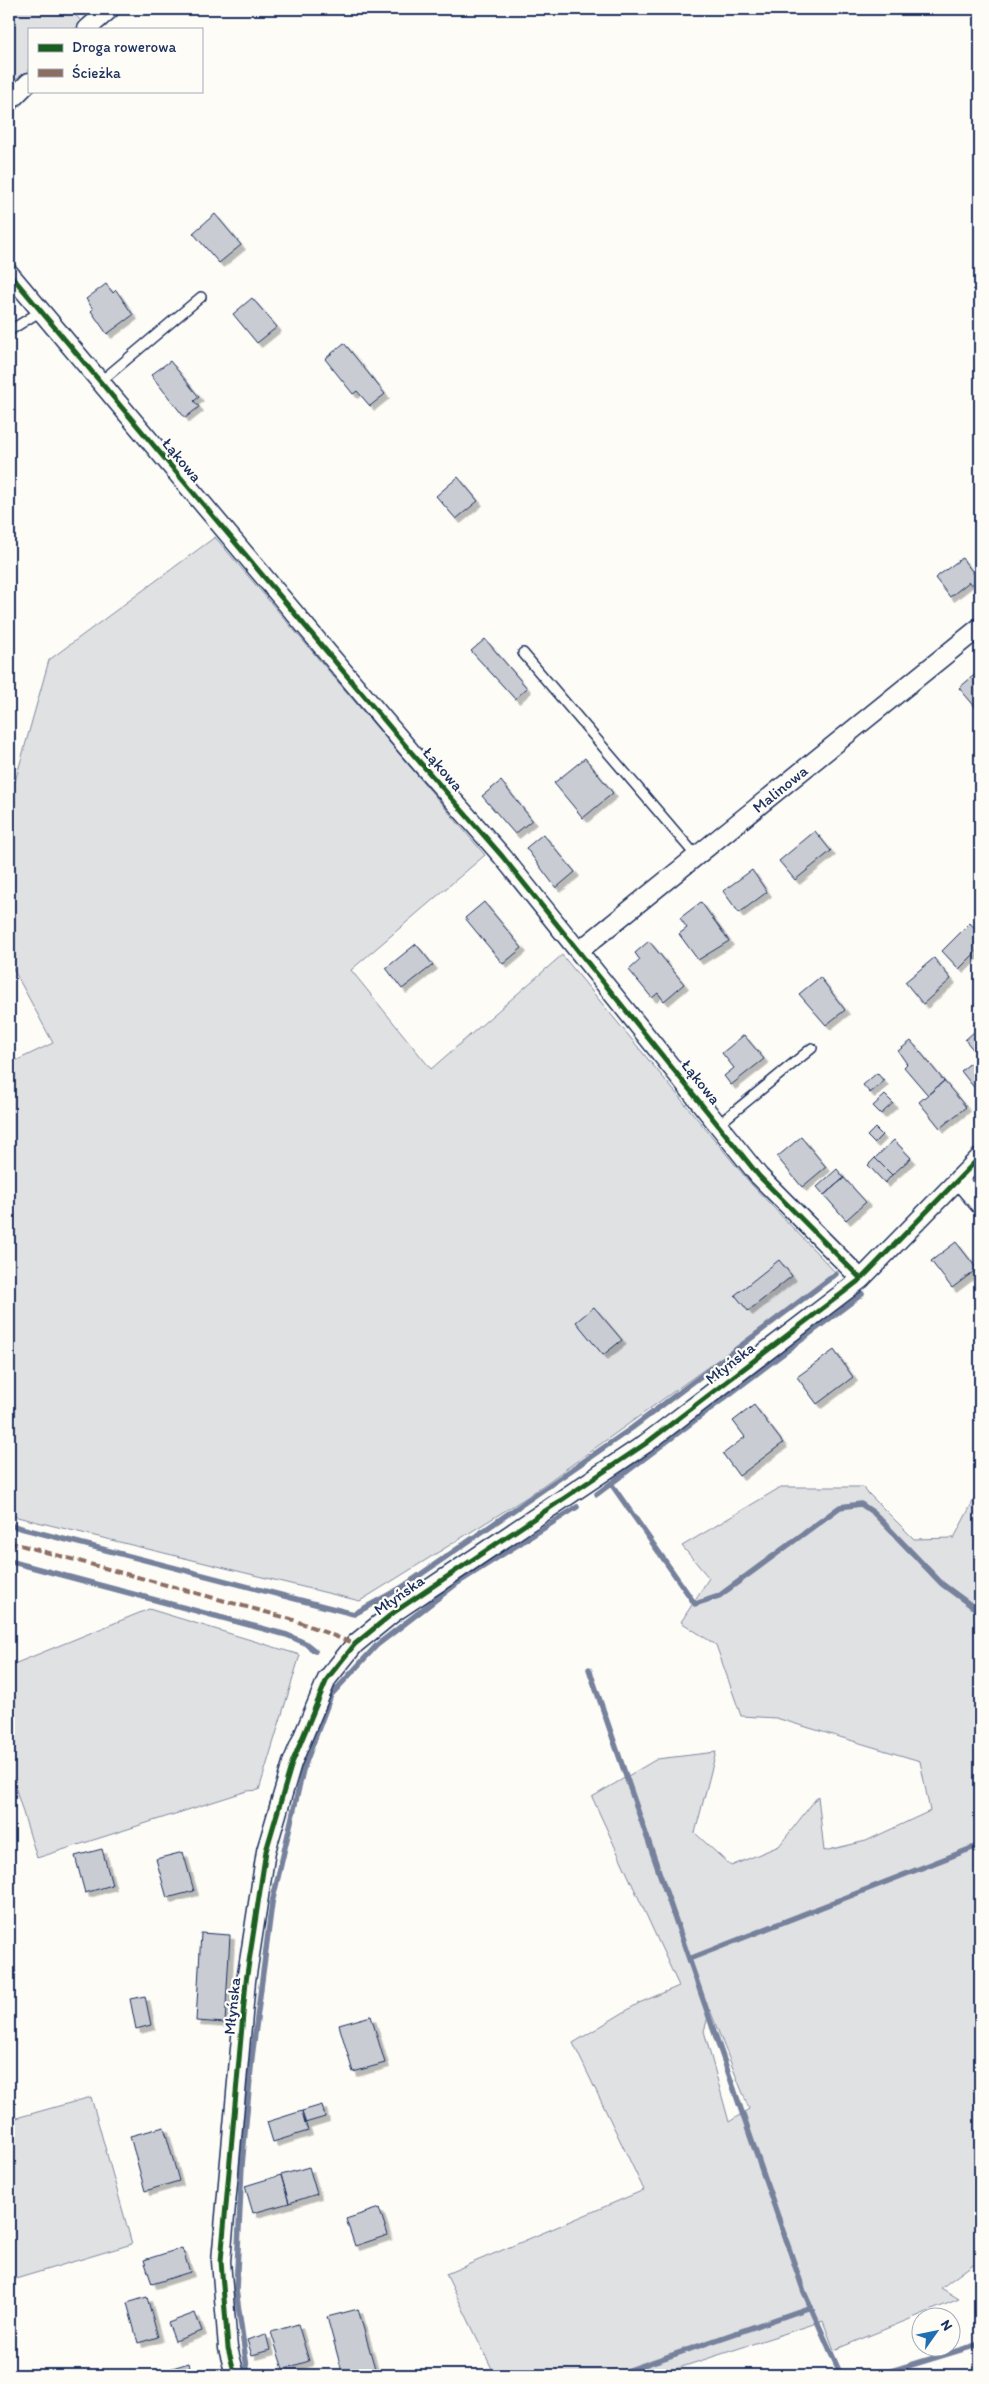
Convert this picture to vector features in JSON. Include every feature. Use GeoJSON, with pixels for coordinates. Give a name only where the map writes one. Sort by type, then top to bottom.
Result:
{"type":"FeatureCollection","features":[{"type":"Feature","properties":{"kind":"street"},"geometry":{"type":"LineString","coordinates":[[88,28],[110,9]]}},
{"type":"Feature","properties":{"kind":"street"},"geometry":{"type":"LineString","coordinates":[[9,102],[28,83]]}},
{"type":"Feature","properties":{"kind":"street","name":"Łąkowa"},"geometry":{"type":"LineString","coordinates":[[9,273],[399,737],[502,856],[760,1176],[861,1279]]}},
{"type":"Feature","properties":{"kind":"street","name":"Malinowa"},"geometry":{"type":"LineString","coordinates":[[579,952],[980,627]]}},
{"type":"Feature","properties":{"kind":"street","name":"Młyńska"},"geometry":{"type":"LineString","coordinates":[[235,2375],[228,2348],[221,2261],[246,1981],[266,1851],[292,1763],[327,1679],[355,1644],[393,1613],[644,1444],[861,1279],[980,1156]]}},
{"type":"Feature","properties":{"kind":"street"},"geometry":{"type":"LineString","coordinates":[[958,1179],[980,1205]]}},
{"type":"Feature","properties":{"kind":"lane"},"geometry":{"type":"LineString","coordinates":[[100,382],[201,297]]}},
{"type":"Feature","properties":{"kind":"lane"},"geometry":{"type":"LineString","coordinates":[[9,331],[41,311]]}},
{"type":"Feature","properties":{"kind":"lane"},"geometry":{"type":"LineString","coordinates":[[523,653],[696,857]]}},
{"type":"Feature","properties":{"kind":"lane"},"geometry":{"type":"LineString","coordinates":[[719,1124],[812,1048]]}},
{"type":"Feature","properties":{"kind":"shaded area"},"geometry":{"type":"Polygon","coordinates":[[[9,9],[70,9],[82,22],[76,28],[28,28],[28,73],[9,90],[9,9]]]}},
{"type":"Feature","properties":{"kind":"shaded area"},"geometry":{"type":"Polygon","coordinates":[[[215,537],[485,855],[351,970],[431,1069],[562,955],[752,1185],[837,1274],[527,1497],[360,1601],[9,1515],[9,1064],[53,1043],[9,961],[9,803],[49,660],[215,537]]]}},
{"type":"Feature","properties":{"kind":"shaded area"},"geometry":{"type":"Polygon","coordinates":[[[781,1487],[862,1487],[914,1539],[954,1538],[980,1488],[980,2259],[941,2288],[959,2299],[942,2306],[912,2306],[912,2318],[834,2350],[823,2321],[657,2375],[495,2375],[446,2274],[644,2190],[573,2043],[639,2003],[679,1986],[592,1797],[657,1759],[716,1752],[695,1833],[731,1866],[779,1846],[818,1796],[824,1851],[866,1841],[930,1811],[920,1761],[776,1718],[741,1716],[716,1645],[681,1622],[709,1578],[682,1546],[781,1487]],[[710,2010],[704,2031],[729,2122],[749,2109],[710,2010]]]}},
{"type":"Feature","properties":{"kind":"shaded area"},"geometry":{"type":"Polygon","coordinates":[[[149,1609],[300,1655],[259,1790],[247,1791],[37,1858],[9,1767],[9,1666],[149,1609]]]}},
{"type":"Feature","properties":{"kind":"shaded area"},"geometry":{"type":"Polygon","coordinates":[[[91,2097],[132,2244],[9,2281],[9,2120],[91,2097]]]}},
{"type":"Feature","properties":{"kind":"building"},"geometry":{"type":"Polygon","coordinates":[[[215,214],[241,245],[219,263],[193,233],[215,214]]]}},
{"type":"Feature","properties":{"kind":"building"},"geometry":{"type":"Polygon","coordinates":[[[106,284],[113,293],[116,290],[133,315],[107,334],[91,311],[93,309],[86,299],[106,284]]]}},
{"type":"Feature","properties":{"kind":"building"},"geometry":{"type":"Polygon","coordinates":[[[252,298],[277,327],[257,343],[233,314],[252,298]]]}},
{"type":"Feature","properties":{"kind":"building"},"geometry":{"type":"Polygon","coordinates":[[[344,343],[385,394],[370,406],[357,391],[353,394],[325,359],[344,343]]]}},
{"type":"Feature","properties":{"kind":"building"},"geometry":{"type":"Polygon","coordinates":[[[170,361],[199,397],[194,401],[199,407],[185,418],[151,375],[170,361]]]}},
{"type":"Feature","properties":{"kind":"building"},"geometry":{"type":"Polygon","coordinates":[[[458,477],[478,501],[456,519],[436,496],[458,477]]]}},
{"type":"Feature","properties":{"kind":"building"},"geometry":{"type":"Polygon","coordinates":[[[962,558],[978,579],[971,585],[969,582],[950,597],[935,578],[962,558]]]}},
{"type":"Feature","properties":{"kind":"building"},"geometry":{"type":"Polygon","coordinates":[[[485,639],[527,688],[515,699],[471,651],[485,639]]]}},
{"type":"Feature","properties":{"kind":"building"},"geometry":{"type":"Polygon","coordinates":[[[980,670],[980,708],[978,710],[959,688],[980,670]]]}},
{"type":"Feature","properties":{"kind":"building"},"geometry":{"type":"Polygon","coordinates":[[[585,758],[613,793],[583,818],[554,783],[585,758]]]}},
{"type":"Feature","properties":{"kind":"building"},"geometry":{"type":"Polygon","coordinates":[[[501,781],[532,820],[515,834],[482,796],[501,781]]]}},
{"type":"Feature","properties":{"kind":"building"},"geometry":{"type":"Polygon","coordinates":[[[815,831],[831,851],[795,880],[779,861],[815,831]]]}},
{"type":"Feature","properties":{"kind":"building"},"geometry":{"type":"Polygon","coordinates":[[[543,834],[575,872],[556,888],[526,848],[543,834]]]}},
{"type":"Feature","properties":{"kind":"building"},"geometry":{"type":"Polygon","coordinates":[[[752,870],[767,892],[739,913],[723,891],[752,870]]]}},
{"type":"Feature","properties":{"kind":"building"},"geometry":{"type":"Polygon","coordinates":[[[484,902],[522,948],[503,964],[465,918],[484,902]]]}},
{"type":"Feature","properties":{"kind":"building"},"geometry":{"type":"Polygon","coordinates":[[[701,902],[729,941],[698,960],[679,934],[687,928],[680,918],[701,902]]]}},
{"type":"Feature","properties":{"kind":"building"},"geometry":{"type":"Polygon","coordinates":[[[970,923],[980,934],[980,948],[959,969],[942,951],[970,923]]]}},
{"type":"Feature","properties":{"kind":"building"},"geometry":{"type":"Polygon","coordinates":[[[649,941],[684,984],[664,1001],[658,993],[652,998],[629,970],[640,960],[635,953],[649,941]]]}},
{"type":"Feature","properties":{"kind":"building"},"geometry":{"type":"Polygon","coordinates":[[[416,944],[433,965],[402,989],[386,968],[416,944]]]}},
{"type":"Feature","properties":{"kind":"building"},"geometry":{"type":"Polygon","coordinates":[[[934,958],[951,979],[923,1004],[905,982],[934,958]]]}},
{"type":"Feature","properties":{"kind":"building"},"geometry":{"type":"Polygon","coordinates":[[[820,977],[845,1010],[826,1025],[799,994],[820,977]]]}},
{"type":"Feature","properties":{"kind":"building"},"geometry":{"type":"Polygon","coordinates":[[[974,1032],[980,1040],[980,1053],[978,1055],[965,1040],[974,1032]]]}},
{"type":"Feature","properties":{"kind":"building"},"geometry":{"type":"Polygon","coordinates":[[[744,1035],[764,1059],[731,1085],[724,1076],[734,1068],[722,1053],[744,1035]]]}},
{"type":"Feature","properties":{"kind":"building"},"geometry":{"type":"Polygon","coordinates":[[[911,1041],[944,1081],[928,1095],[904,1067],[907,1064],[898,1051],[911,1041]]]}},
{"type":"Feature","properties":{"kind":"building"},"geometry":{"type":"Polygon","coordinates":[[[980,1055],[980,1095],[961,1071],[980,1055]]]}},
{"type":"Feature","properties":{"kind":"building"},"geometry":{"type":"Polygon","coordinates":[[[877,1073],[884,1081],[870,1093],[863,1085],[877,1073]]]}},
{"type":"Feature","properties":{"kind":"building"},"geometry":{"type":"Polygon","coordinates":[[[944,1081],[966,1107],[940,1128],[919,1102],[944,1081]]]}},
{"type":"Feature","properties":{"kind":"building"},"geometry":{"type":"Polygon","coordinates":[[[885,1095],[893,1103],[881,1114],[873,1106],[885,1095]]]}},
{"type":"Feature","properties":{"kind":"building"},"geometry":{"type":"Polygon","coordinates":[[[875,1128],[882,1135],[874,1143],[867,1136],[875,1128]]]}},
{"type":"Feature","properties":{"kind":"building"},"geometry":{"type":"Polygon","coordinates":[[[801,1137],[826,1167],[802,1187],[777,1157],[801,1137]]]}},
{"type":"Feature","properties":{"kind":"building"},"geometry":{"type":"Polygon","coordinates":[[[894,1140],[911,1158],[892,1175],[875,1158],[894,1140]]]}},
{"type":"Feature","properties":{"kind":"building"},"geometry":{"type":"Polygon","coordinates":[[[875,1158],[892,1175],[885,1183],[868,1165],[875,1158]]]}},
{"type":"Feature","properties":{"kind":"building"},"geometry":{"type":"Polygon","coordinates":[[[837,1169],[844,1178],[824,1195],[817,1187],[837,1169]]]}},
{"type":"Feature","properties":{"kind":"building"},"geometry":{"type":"Polygon","coordinates":[[[844,1178],[866,1202],[846,1220],[824,1195],[844,1178]]]}},
{"type":"Feature","properties":{"kind":"building"},"geometry":{"type":"Polygon","coordinates":[[[956,1242],[977,1269],[952,1288],[931,1261],[956,1242]]]}},
{"type":"Feature","properties":{"kind":"building"},"geometry":{"type":"Polygon","coordinates":[[[779,1260],[792,1276],[748,1311],[735,1295],[779,1260]]]}},
{"type":"Feature","properties":{"kind":"building"},"geometry":{"type":"Polygon","coordinates":[[[594,1307],[622,1340],[603,1355],[576,1322],[594,1307]]]}},
{"type":"Feature","properties":{"kind":"building"},"geometry":{"type":"Polygon","coordinates":[[[834,1350],[853,1377],[817,1404],[797,1377],[834,1350]]]}},
{"type":"Feature","properties":{"kind":"building"},"geometry":{"type":"Polygon","coordinates":[[[754,1405],[783,1443],[739,1476],[723,1454],[745,1437],[733,1421],[754,1405]]]}},
{"type":"Feature","properties":{"kind":"building"},"geometry":{"type":"Polygon","coordinates":[[[102,1849],[112,1885],[85,1893],[75,1856],[102,1849]]]}},
{"type":"Feature","properties":{"kind":"building"},"geometry":{"type":"Polygon","coordinates":[[[183,1852],[194,1891],[167,1898],[156,1859],[183,1852]]]}},
{"type":"Feature","properties":{"kind":"building"},"geometry":{"type":"Polygon","coordinates":[[[201,1933],[230,1935],[225,2023],[196,2021],[201,1933]]]}},
{"type":"Feature","properties":{"kind":"building"},"geometry":{"type":"Polygon","coordinates":[[[145,1996],[151,2025],[136,2029],[130,1999],[145,1996]]]}},
{"type":"Feature","properties":{"kind":"building"},"geometry":{"type":"Polygon","coordinates":[[[371,2016],[385,2063],[353,2072],[339,2025],[371,2016]]]}},
{"type":"Feature","properties":{"kind":"building"},"geometry":{"type":"Polygon","coordinates":[[[322,2105],[325,2117],[305,2123],[302,2111],[322,2105]]]}},
{"type":"Feature","properties":{"kind":"building"},"geometry":{"type":"Polygon","coordinates":[[[302,2111],[308,2131],[273,2142],[267,2122],[302,2111]]]}},
{"type":"Feature","properties":{"kind":"building"},"geometry":{"type":"Polygon","coordinates":[[[164,2127],[179,2181],[145,2191],[130,2136],[164,2127]]]}},
{"type":"Feature","properties":{"kind":"building"},"geometry":{"type":"Polygon","coordinates":[[[309,2167],[317,2194],[289,2203],[281,2175],[309,2167]]]}},
{"type":"Feature","properties":{"kind":"building"},"geometry":{"type":"Polygon","coordinates":[[[281,2175],[289,2203],[253,2213],[245,2186],[281,2175]]]}},
{"type":"Feature","properties":{"kind":"building"},"geometry":{"type":"Polygon","coordinates":[[[379,2208],[388,2235],[355,2246],[346,2219],[379,2208]]]}},
{"type":"Feature","properties":{"kind":"building"},"geometry":{"type":"Polygon","coordinates":[[[182,2248],[190,2272],[152,2284],[144,2260],[182,2248]]]}},
{"type":"Feature","properties":{"kind":"building"},"geometry":{"type":"Polygon","coordinates":[[[147,2297],[158,2337],[138,2343],[127,2303],[147,2297]]]}},
{"type":"Feature","properties":{"kind":"building"},"geometry":{"type":"Polygon","coordinates":[[[358,2309],[376,2372],[364,2375],[343,2375],[327,2317],[358,2309]]]}},
{"type":"Feature","properties":{"kind":"building"},"geometry":{"type":"Polygon","coordinates":[[[195,2313],[202,2331],[175,2341],[168,2323],[195,2313]]]}},
{"type":"Feature","properties":{"kind":"building"},"geometry":{"type":"Polygon","coordinates":[[[298,2324],[309,2361],[283,2369],[271,2332],[298,2324]]]}},
{"type":"Feature","properties":{"kind":"building"},"geometry":{"type":"Polygon","coordinates":[[[266,2334],[270,2350],[252,2355],[247,2340],[266,2334]]]}},
{"type":"Feature","properties":{"kind":"building"},"geometry":{"type":"Polygon","coordinates":[[[189,2363],[192,2375],[149,2375],[189,2363]]]}},
{"type":"Feature","properties":{"kind":"waterway"},"geometry":{"type":"LineString","coordinates":[[9,1525],[354,1614],[401,1588],[632,1428],[836,1274]]}},
{"type":"Feature","properties":{"kind":"waterway"},"geometry":{"type":"LineString","coordinates":[[597,1494],[862,1294]]}},
{"type":"Feature","properties":{"kind":"waterway"},"geometry":{"type":"LineString","coordinates":[[612,1485],[695,1604],[719,1596],[840,1507],[861,1504],[874,1513],[942,1584],[980,1612]]}},
{"type":"Feature","properties":{"kind":"waterway"},"geometry":{"type":"LineString","coordinates":[[248,2375],[236,2290],[242,2165],[252,2057],[272,1903],[303,1770],[331,1695],[377,1645],[456,1584],[577,1507]]}},
{"type":"Feature","properties":{"kind":"waterway"},"geometry":{"type":"LineString","coordinates":[[9,1561],[287,1635],[305,1643],[315,1651]]}},
{"type":"Feature","properties":{"kind":"waterway"},"geometry":{"type":"LineString","coordinates":[[589,1669],[804,2292],[841,2375]]}},
{"type":"Feature","properties":{"kind":"waterway"},"geometry":{"type":"LineString","coordinates":[[689,1959],[980,1845]]}},
{"type":"Feature","properties":{"kind":"waterway"},"geometry":{"type":"LineString","coordinates":[[615,2375],[811,2307]]}},
{"type":"Feature","properties":{"kind":"waterway"},"geometry":{"type":"LineString","coordinates":[[878,2375],[980,2344]]}},
{"type":"Feature","properties":{"kind":"marked path"},"geometry":{"type":"LineString","coordinates":[[9,1542],[291,1619],[355,1644]]}},
{"type":"Feature","properties":{"kind":"marked path"},"geometry":{"type":"LineString","coordinates":[[976,2313],[980,2315]]}},
{"type":"Feature","properties":{"kind":"cycle path"},"geometry":{"type":"LineString","coordinates":[[9,273],[411,752],[502,856],[759,1176],[861,1279]]}},
{"type":"Feature","properties":{"kind":"cycle path"},"geometry":{"type":"LineString","coordinates":[[235,2375],[228,2348],[221,2261],[246,1981],[266,1851],[292,1763],[327,1679],[355,1644],[393,1613],[645,1444],[861,1279],[980,1157]]}}]}
